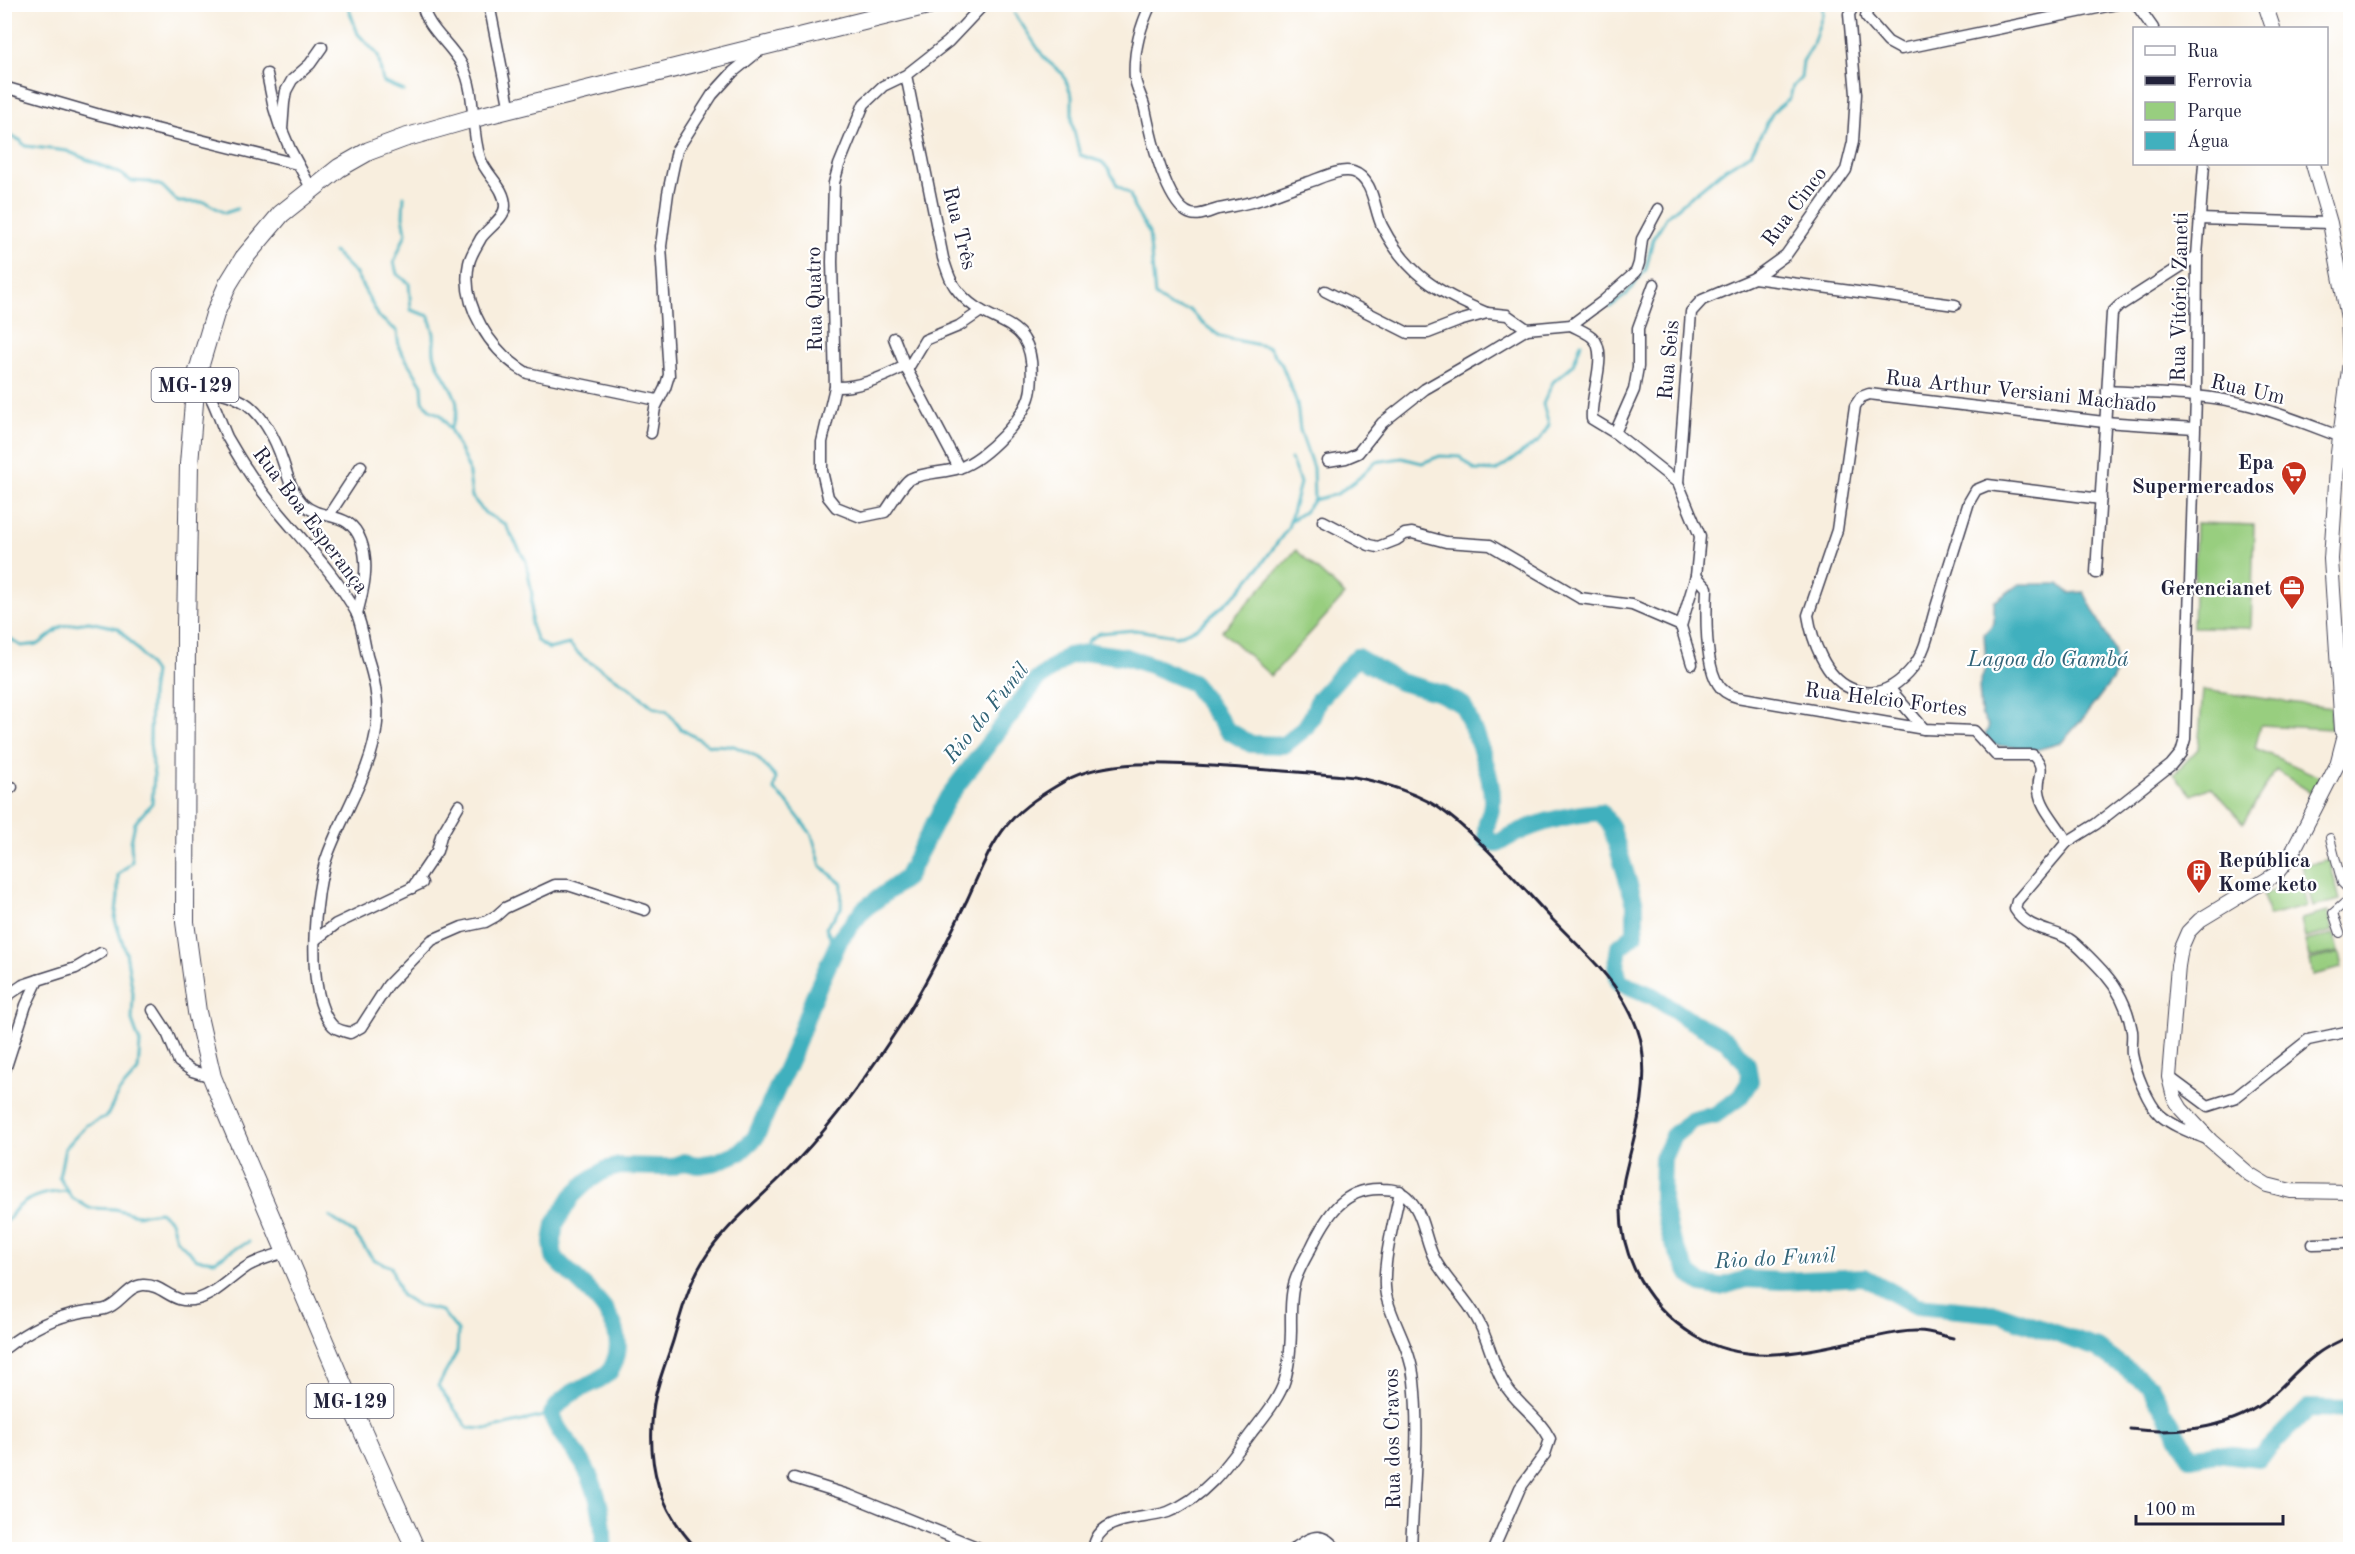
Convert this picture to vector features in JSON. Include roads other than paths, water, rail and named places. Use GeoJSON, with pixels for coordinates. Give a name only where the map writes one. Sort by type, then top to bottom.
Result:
{"type":"FeatureCollection","features":[{"type":"Feature","properties":{"kind":"main road","name":"MG-129"},"geometry":{"type":"LineString","coordinates":[[416,1550],[212,1077],[197,1012],[185,922],[189,464],[215,314],[228,284],[244,258],[281,214],[311,188],[339,168],[369,151],[404,138],[474,118],[932,4]]}},
{"type":"Feature","properties":{"kind":"street"},"geometry":{"type":"LineString","coordinates":[[422,4],[426,18],[462,65],[472,97],[480,158],[500,188],[505,208],[482,237],[469,265],[468,280],[480,326],[499,350],[527,373],[657,400]]}},
{"type":"Feature","properties":{"kind":"street"},"geometry":{"type":"LineString","coordinates":[[489,4],[510,110]]}},
{"type":"Feature","properties":{"kind":"street","name":"Rua Quatro"},"geometry":{"type":"LineString","coordinates":[[959,468],[911,478],[903,485],[885,512],[876,515],[861,517],[836,507],[825,490],[821,457],[835,387],[832,195],[836,173],[864,104],[883,86],[906,75],[948,42],[984,4]]}},
{"type":"Feature","properties":{"kind":"street"},"geometry":{"type":"LineString","coordinates":[[1151,4],[1140,28],[1134,63],[1135,79],[1164,176],[1183,210],[1196,215],[1262,199],[1293,186],[1341,172],[1353,172],[1369,189],[1381,223],[1394,245],[1412,268],[1436,290],[1487,313],[1507,315],[1527,329]]}},
{"type":"Feature","properties":{"kind":"street","name":"Rua Cinco"},"geometry":{"type":"LineString","coordinates":[[1754,278],[1786,255],[1846,170],[1853,142],[1856,94],[1849,14],[1855,4]]}},
{"type":"Feature","properties":{"kind":"street"},"geometry":{"type":"LineString","coordinates":[[1868,4],[1866,17],[1888,42],[1901,49],[2117,4]]}},
{"type":"Feature","properties":{"kind":"street"},"geometry":{"type":"LineString","coordinates":[[2136,4],[2152,27]]}},
{"type":"Feature","properties":{"kind":"street"},"geometry":{"type":"LineString","coordinates":[[2265,4],[2273,27]]}},
{"type":"Feature","properties":{"kind":"street"},"geometry":{"type":"LineString","coordinates":[[651,433],[657,400],[665,388],[669,375],[661,246],[668,193],[677,150],[712,95],[733,72],[765,46]]}},
{"type":"Feature","properties":{"kind":"street"},"geometry":{"type":"LineString","coordinates":[[282,130],[286,91],[292,80],[310,64],[322,47]]}},
{"type":"Feature","properties":{"kind":"street"},"geometry":{"type":"LineString","coordinates":[[267,74],[277,123],[311,188]]}},
{"type":"Feature","properties":{"kind":"street","name":"Rua Três"},"geometry":{"type":"LineString","coordinates":[[906,75],[943,258],[955,288],[981,311],[1021,333],[1027,343],[1032,379],[1027,403],[1017,420],[982,455],[959,468]]}},
{"type":"Feature","properties":{"kind":"street"},"geometry":{"type":"LineString","coordinates":[[4,87],[100,115],[297,164]]}},
{"type":"Feature","properties":{"kind":"street","name":"Rua Vitório Zaneti"},"geometry":{"type":"LineString","coordinates":[[2067,842],[2096,824],[2171,765],[2181,753],[2185,740],[2196,397],[2197,256],[2204,165]]}},
{"type":"Feature","properties":{"kind":"street"},"geometry":{"type":"LineString","coordinates":[[2313,165],[2330,224],[2348,318],[2350,362],[2331,559],[2343,744]]}},
{"type":"Feature","properties":{"kind":"street"},"geometry":{"type":"LineString","coordinates":[[1328,460],[1346,458],[1358,453],[1382,423],[1425,389],[1527,329],[1571,326],[1636,272],[1640,263],[1642,239],[1658,209]]}},
{"type":"Feature","properties":{"kind":"street"},"geometry":{"type":"LineString","coordinates":[[2199,219],[2330,224]]}},
{"type":"Feature","properties":{"kind":"street"},"geometry":{"type":"LineString","coordinates":[[2096,573],[2112,313],[2119,306],[2197,256]]}},
{"type":"Feature","properties":{"kind":"street"},"geometry":{"type":"LineString","coordinates":[[1754,278],[1955,305]]}},
{"type":"Feature","properties":{"kind":"street","name":"Rua Seis"},"geometry":{"type":"LineString","coordinates":[[1678,483],[1691,312],[1702,300],[1754,278]]}},
{"type":"Feature","properties":{"kind":"street"},"geometry":{"type":"LineString","coordinates":[[1615,433],[1634,390],[1638,367],[1638,328],[1654,284]]}},
{"type":"Feature","properties":{"kind":"street"},"geometry":{"type":"LineString","coordinates":[[1325,291],[1396,328],[1414,334],[1428,333],[1487,313]]}},
{"type":"Feature","properties":{"kind":"street"},"geometry":{"type":"LineString","coordinates":[[835,387],[852,386],[906,368],[925,340],[959,326],[981,311]]}},
{"type":"Feature","properties":{"kind":"street","name":"Rua Helcio Fortes"},"geometry":{"type":"LineString","coordinates":[[1571,326],[1593,337],[1598,346],[1600,369],[1591,406],[1592,419],[1615,433],[1678,483],[1700,536],[1696,576],[1707,588],[1707,633],[1714,676],[1719,686],[1727,693],[1737,697],[1924,729],[1974,731],[1996,755],[2032,755],[2038,761],[2042,772],[2038,790],[2067,842]]}},
{"type":"Feature","properties":{"kind":"street"},"geometry":{"type":"LineString","coordinates":[[894,338],[906,368],[959,468]]}},
{"type":"Feature","properties":{"kind":"street"},"geometry":{"type":"LineString","coordinates":[[202,383],[240,400],[255,412],[274,439],[296,496],[306,506],[342,518],[352,526],[364,550],[365,578],[357,614]]}},
{"type":"Feature","properties":{"kind":"street","name":"Rua Boa Esperança"},"geometry":{"type":"LineString","coordinates":[[202,383],[246,469],[331,575],[357,614],[376,686],[377,723],[370,753],[328,855],[319,892],[315,939],[315,981],[325,1013],[333,1026],[350,1033],[361,1027],[388,985],[427,944],[441,935],[485,922],[505,908],[555,885],[568,885],[645,910]]}},
{"type":"Feature","properties":{"kind":"street","name":"Rua Um"},"geometry":{"type":"LineString","coordinates":[[2107,391],[2196,397],[2243,403],[2278,413],[2341,437]]}},
{"type":"Feature","properties":{"kind":"street","name":"Rua Arthur Versiani Machado"},"geometry":{"type":"LineString","coordinates":[[1890,689],[1869,693],[1850,688],[1835,678],[1824,661],[1810,628],[1808,615],[1837,530],[1855,406],[1861,397],[1869,394],[2104,422],[2194,428]]}},
{"type":"Feature","properties":{"kind":"street"},"geometry":{"type":"LineString","coordinates":[[329,515],[361,466]]}},
{"type":"Feature","properties":{"kind":"street"},"geometry":{"type":"LineString","coordinates":[[1924,729],[1890,689],[1914,666],[1922,650],[1968,501],[1976,490],[1988,485],[2101,499]]}},
{"type":"Feature","properties":{"kind":"street"},"geometry":{"type":"LineString","coordinates":[[1323,521],[1369,545],[1378,547],[1412,533],[1446,542],[1490,545],[1580,598],[1632,605],[1681,626]]}},
{"type":"Feature","properties":{"kind":"street"},"geometry":{"type":"LineString","coordinates":[[1692,664],[1681,626],[1696,576]]}},
{"type":"Feature","properties":{"kind":"street"},"geometry":{"type":"LineString","coordinates":[[2350,715],[2337,765],[2291,855],[2276,874],[2200,920],[2188,932],[2181,948],[2178,966],[2169,1077],[2174,1097],[2181,1109],[2211,1141],[2249,1174],[2267,1185],[2291,1191],[2350,1192]]}},
{"type":"Feature","properties":{"kind":"street"},"geometry":{"type":"LineString","coordinates":[[315,939],[336,924],[417,885],[437,851],[441,836],[459,805]]}},
{"type":"Feature","properties":{"kind":"street"},"geometry":{"type":"LineString","coordinates":[[2330,838],[2342,883],[2350,891]]}},
{"type":"Feature","properties":{"kind":"street"},"geometry":{"type":"LineString","coordinates":[[2067,842],[2017,901],[2015,909],[2020,917],[2035,928],[2071,940],[2104,972],[2120,993],[2126,1006],[2132,1033],[2132,1054],[2150,1103],[2173,1125],[2211,1141]]}},
{"type":"Feature","properties":{"kind":"street"},"geometry":{"type":"LineString","coordinates":[[2340,933],[2334,913],[2350,898]]}},
{"type":"Feature","properties":{"kind":"street"},"geometry":{"type":"LineString","coordinates":[[4,998],[23,985],[47,975],[76,968],[101,953]]}},
{"type":"Feature","properties":{"kind":"street"},"geometry":{"type":"LineString","coordinates":[[4,1073],[26,1005],[38,980]]}},
{"type":"Feature","properties":{"kind":"street"},"geometry":{"type":"LineString","coordinates":[[153,1010],[166,1030],[179,1062],[192,1071],[212,1077]]}},
{"type":"Feature","properties":{"kind":"street"},"geometry":{"type":"LineString","coordinates":[[2169,1077],[2208,1106],[2236,1097],[2308,1040],[2350,1031]]}},
{"type":"Feature","properties":{"kind":"street"},"geometry":{"type":"LineString","coordinates":[[1093,1550],[1097,1537],[1108,1527],[1129,1519],[1165,1513],[1174,1509],[1190,1500],[1224,1470],[1276,1402],[1283,1389],[1291,1350],[1292,1298],[1295,1282],[1324,1221],[1338,1205],[1357,1193],[1372,1188],[1400,1191],[1416,1207],[1435,1261],[1476,1316],[1503,1383],[1538,1420],[1550,1439],[1545,1455],[1520,1488],[1493,1550]]}},
{"type":"Feature","properties":{"kind":"street","name":"Rua dos Cravos"},"geometry":{"type":"LineString","coordinates":[[1400,1191],[1387,1261],[1385,1288],[1390,1308],[1407,1346],[1415,1384],[1409,1549]]}},
{"type":"Feature","properties":{"kind":"street"},"geometry":{"type":"LineString","coordinates":[[2313,1244],[2350,1243]]}},
{"type":"Feature","properties":{"kind":"street"},"geometry":{"type":"LineString","coordinates":[[4,1348],[38,1326],[62,1317],[105,1309],[117,1303],[128,1292],[140,1285],[152,1286],[165,1291],[174,1299],[200,1299],[260,1259],[286,1252]]}},
{"type":"Feature","properties":{"kind":"street"},"geometry":{"type":"LineString","coordinates":[[794,1478],[851,1496],[984,1550]]}},
{"type":"Feature","properties":{"kind":"street"},"geometry":{"type":"LineString","coordinates":[[1292,1550],[1306,1539],[1316,1536],[1323,1537],[1337,1550]]}},
{"type":"Feature","properties":{"kind":"water","name":"Lagoa do Gambá"},"geometry":{"type":"Polygon","coordinates":[[[2019,584],[2059,584],[2069,593],[2084,592],[2114,650],[2117,666],[2113,679],[2061,743],[2036,750],[1994,745],[1985,735],[1989,726],[1981,714],[1979,686],[1986,665],[1984,634],[1994,623],[1994,602],[2019,584]]]}},
{"type":"Feature","properties":{"kind":"waterway"},"geometry":{"type":"LineString","coordinates":[[347,4],[358,34],[378,55],[383,82],[404,91]]}},
{"type":"Feature","properties":{"kind":"waterway"},"geometry":{"type":"LineString","coordinates":[[1610,307],[1626,295],[1646,269],[1653,239],[1667,216],[1725,169],[1751,153],[1773,112],[1790,98],[1793,86],[1801,78],[1803,61],[1812,47],[1823,13],[1822,4]]}},
{"type":"Feature","properties":{"kind":"waterway"},"geometry":{"type":"LineString","coordinates":[[1015,14],[1045,59],[1063,74],[1072,96],[1072,123],[1080,155],[1102,162],[1117,185],[1130,194],[1134,208],[1149,233],[1155,296],[1171,307],[1190,310],[1201,322],[1221,337],[1269,347],[1282,365],[1297,403],[1300,430],[1313,468],[1314,500]]}},
{"type":"Feature","properties":{"kind":"waterway"},"geometry":{"type":"LineString","coordinates":[[4,128],[25,146],[67,151],[121,174],[131,181],[149,182],[162,186],[178,202],[205,202],[225,213],[237,209]]}},
{"type":"Feature","properties":{"kind":"waterway"},"geometry":{"type":"LineString","coordinates":[[404,196],[403,216],[406,233],[394,262],[397,274],[409,283],[411,310],[429,316],[434,334],[434,354],[456,400],[455,418],[450,429],[468,467],[472,497],[485,513],[505,524],[526,561],[532,594],[531,625],[537,641],[549,649],[569,644],[583,658],[628,686],[653,707],[667,711],[681,729],[709,745],[734,746],[756,756],[776,778],[774,790],[786,801],[812,835],[821,866],[842,884],[841,908],[826,928],[835,947]]}},
{"type":"Feature","properties":{"kind":"waterway"},"geometry":{"type":"LineString","coordinates":[[334,252],[356,274],[379,317],[397,331],[399,348],[422,385],[423,401],[430,410],[441,415],[450,429]]}},
{"type":"Feature","properties":{"kind":"waterway"},"geometry":{"type":"LineString","coordinates":[[1290,521],[1304,512],[1314,500],[1337,494],[1359,478],[1375,462],[1402,458],[1422,463],[1440,456],[1460,457],[1475,470],[1496,471],[1539,441],[1549,425],[1543,404],[1553,382],[1573,365],[1581,343]]}},
{"type":"Feature","properties":{"kind":"waterway"},"geometry":{"type":"LineString","coordinates":[[1080,654],[1089,640],[1100,633],[1135,630],[1177,636],[1197,628],[1239,591],[1288,528],[1300,483],[1291,459]]}},
{"type":"Feature","properties":{"kind":"waterway"},"geometry":{"type":"LineString","coordinates":[[4,634],[21,646],[39,644],[62,626],[89,622],[118,628],[154,672],[150,743],[154,775],[152,803],[135,823],[131,842],[132,862],[118,875],[115,920],[126,953],[133,993],[132,1021],[140,1043],[138,1071],[119,1092],[107,1116],[87,1125],[65,1148],[59,1177],[71,1197],[89,1208],[115,1209],[137,1215],[160,1212],[171,1221],[176,1239],[197,1259],[215,1261],[249,1242]]}},
{"type":"Feature","properties":{"kind":"waterway","name":"Rio do Funil"},"geometry":{"type":"LineString","coordinates":[[603,1550],[601,1511],[594,1487],[583,1464],[559,1430],[552,1414],[570,1394],[609,1372],[614,1365],[618,1339],[607,1312],[554,1257],[552,1242],[555,1224],[572,1196],[588,1181],[605,1170],[620,1166],[672,1167],[684,1162],[698,1165],[716,1162],[740,1152],[755,1138],[840,939],[864,909],[906,878],[948,797],[1037,680],[1068,656],[1091,652],[1126,657],[1193,683],[1227,730],[1251,744],[1284,745],[1305,728],[1319,699],[1357,657],[1400,682],[1440,693],[1463,705],[1489,778],[1492,802],[1486,828],[1487,839],[1497,844],[1521,831],[1547,822],[1574,815],[1601,812],[1611,826],[1635,904],[1635,934],[1619,947],[1616,967],[1619,982],[1653,996],[1727,1041],[1747,1064],[1750,1081],[1740,1097],[1715,1115],[1692,1120],[1673,1136],[1663,1158],[1662,1201],[1671,1239],[1689,1274],[1702,1284],[1720,1287],[1746,1279],[1782,1281],[1864,1277],[1917,1306],[2000,1314],[2097,1348],[2150,1386],[2191,1458],[2215,1453],[2259,1458],[2308,1408],[2350,1409]]}},
{"type":"Feature","properties":{"kind":"waterway"},"geometry":{"type":"LineString","coordinates":[[4,1223],[17,1208],[28,1200],[47,1193],[68,1191]]}},
{"type":"Feature","properties":{"kind":"waterway"},"geometry":{"type":"LineString","coordinates":[[330,1217],[354,1233],[373,1259],[391,1267],[401,1295],[419,1306],[442,1311],[458,1331],[457,1352],[438,1386],[468,1428],[489,1429],[552,1414]]}},
{"type":"Feature","properties":{"kind":"railway"},"geometry":{"type":"LineString","coordinates":[[698,1550],[685,1535],[665,1503],[654,1469],[652,1451],[654,1402],[658,1385],[685,1300],[698,1270],[721,1236],[801,1157],[829,1125],[867,1074],[922,988],[980,871],[1007,825],[1027,806],[1065,781],[1101,768],[1166,764],[1354,777],[1402,790],[1437,806],[1488,850],[1590,958],[1617,990],[1635,1023],[1642,1047],[1644,1082],[1624,1179],[1621,1202],[1622,1225],[1634,1269],[1659,1306],[1695,1336],[1717,1346],[1739,1352],[1784,1353],[1908,1331],[1927,1332],[1953,1338]]}},
{"type":"Feature","properties":{"kind":"railway"},"geometry":{"type":"LineString","coordinates":[[2130,1429],[2181,1430],[2233,1419],[2263,1403],[2317,1354],[2350,1336]]}},
{"type":"Feature","properties":{"kind":"place","name":"Epa Supermercados"},"geometry":{"type":"Point","coordinates":[2294,497]}},
{"type":"Feature","properties":{"kind":"place","name":"Gerencianet"},"geometry":{"type":"Point","coordinates":[2292,611]}},
{"type":"Feature","properties":{"kind":"place","name":"República Kome keto"},"geometry":{"type":"Point","coordinates":[2199,895]}}]}
